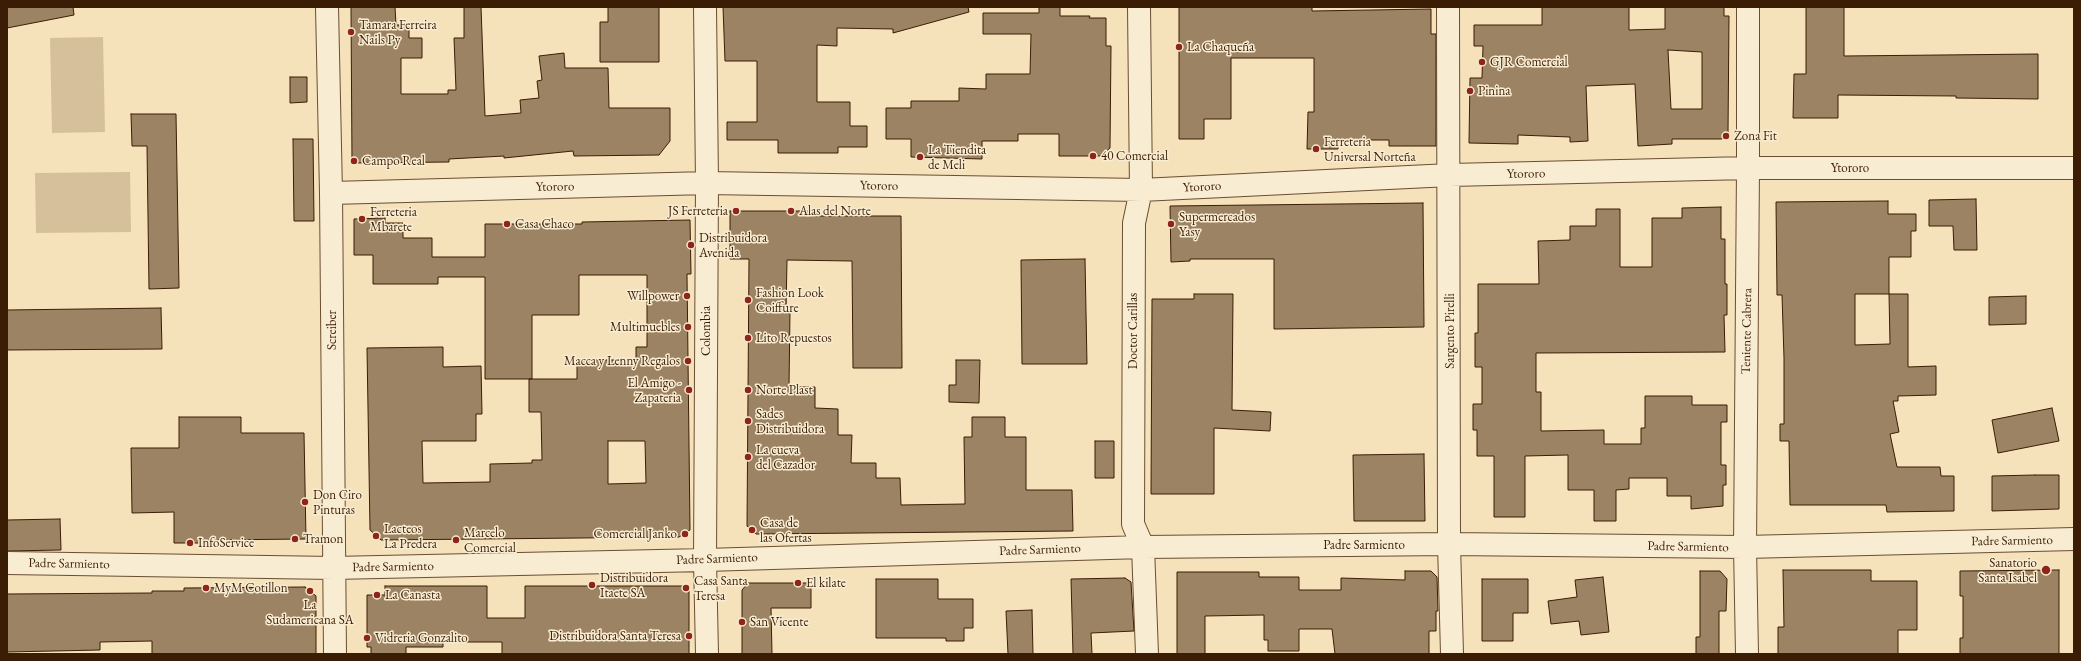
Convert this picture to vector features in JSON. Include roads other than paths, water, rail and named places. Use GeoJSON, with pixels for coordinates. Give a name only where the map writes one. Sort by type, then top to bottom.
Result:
{"type":"FeatureCollection","features":[{"type":"Feature","properties":{"kind":"street","name":"Screiber"},"geometry":{"type":"LineString","coordinates":[[327,7],[331,193],[333,568],[335,654]]}},
{"type":"Feature","properties":{"kind":"street","name":"Colombia"},"geometry":{"type":"LineString","coordinates":[[705,7],[708,183],[705,560],[707,654]]}},
{"type":"Feature","properties":{"kind":"street","name":"Doctor Carillas"},"geometry":{"type":"LineString","coordinates":[[1139,7],[1141,190],[1134,223],[1133,524],[1143,547],[1147,654]]}},
{"type":"Feature","properties":{"kind":"street","name":"Sargento Pirelli"},"geometry":{"type":"LineString","coordinates":[[1448,7],[1450,175],[1449,544],[1452,654]]}},
{"type":"Feature","properties":{"kind":"street","name":"Teniente Cabrera"},"geometry":{"type":"LineString","coordinates":[[1747,654],[1745,547],[1748,7]]}},
{"type":"Feature","properties":{"kind":"street","name":"Ytororo"},"geometry":{"type":"LineString","coordinates":[[331,193],[708,183],[1141,190],[1450,175],[1748,168],[2074,168]]}},
{"type":"Feature","properties":{"kind":"street","name":"Padre Sarmiento"},"geometry":{"type":"LineString","coordinates":[[7,563],[333,568],[705,560],[1143,547],[1449,544],[1745,547],[2074,539]]}},
{"type":"Feature","properties":{"kind":"place","name":"Tamara Ferreira Nails Py"},"geometry":{"type":"Point","coordinates":[351,32]}},
{"type":"Feature","properties":{"kind":"place","name":"La Chaqueña"},"geometry":{"type":"Point","coordinates":[1179,47]}},
{"type":"Feature","properties":{"kind":"place","name":"GJR Comercial"},"geometry":{"type":"Point","coordinates":[1482,62]}},
{"type":"Feature","properties":{"kind":"place","name":"Pinina"},"geometry":{"type":"Point","coordinates":[1470,91]}},
{"type":"Feature","properties":{"kind":"place","name":"Zona Fit"},"geometry":{"type":"Point","coordinates":[1726,136]}},
{"type":"Feature","properties":{"kind":"place","name":"Ferreteria Universal Norteña"},"geometry":{"type":"Point","coordinates":[1316,149]}},
{"type":"Feature","properties":{"kind":"place","name":"40 Comercial"},"geometry":{"type":"Point","coordinates":[1093,156]}},
{"type":"Feature","properties":{"kind":"place","name":"La Tiendita de Meli"},"geometry":{"type":"Point","coordinates":[920,157]}},
{"type":"Feature","properties":{"kind":"place","name":"Campo Real"},"geometry":{"type":"Point","coordinates":[354,161]}},
{"type":"Feature","properties":{"kind":"place","name":"JS Ferreteria"},"geometry":{"type":"Point","coordinates":[736,211]}},
{"type":"Feature","properties":{"kind":"place","name":"Alas del Norte"},"geometry":{"type":"Point","coordinates":[791,211]}},
{"type":"Feature","properties":{"kind":"place","name":"Ferreteria Mbarete"},"geometry":{"type":"Point","coordinates":[362,219]}},
{"type":"Feature","properties":{"kind":"place","name":"Casa Chaco"},"geometry":{"type":"Point","coordinates":[507,224]}},
{"type":"Feature","properties":{"kind":"place","name":"Supermercados Yasy"},"geometry":{"type":"Point","coordinates":[1171,224]}},
{"type":"Feature","properties":{"kind":"place","name":"Distribuidora Avenida"},"geometry":{"type":"Point","coordinates":[691,245]}},
{"type":"Feature","properties":{"kind":"place","name":"Willpower"},"geometry":{"type":"Point","coordinates":[687,296]}},
{"type":"Feature","properties":{"kind":"place","name":"Fashion Look Coiffure"},"geometry":{"type":"Point","coordinates":[748,300]}},
{"type":"Feature","properties":{"kind":"place","name":"Multimuebles"},"geometry":{"type":"Point","coordinates":[688,327]}},
{"type":"Feature","properties":{"kind":"place","name":"Lito Repuestos"},"geometry":{"type":"Point","coordinates":[748,338]}},
{"type":"Feature","properties":{"kind":"place","name":"Macca y Lenny Regalos"},"geometry":{"type":"Point","coordinates":[688,361]}},
{"type":"Feature","properties":{"kind":"place","name":"El Amigo - Zapateria"},"geometry":{"type":"Point","coordinates":[689,390]}},
{"type":"Feature","properties":{"kind":"place","name":"Norte Plast"},"geometry":{"type":"Point","coordinates":[748,390]}},
{"type":"Feature","properties":{"kind":"place","name":"Sades Distribuidora"},"geometry":{"type":"Point","coordinates":[748,421]}},
{"type":"Feature","properties":{"kind":"place","name":"La cueva del Cazador"},"geometry":{"type":"Point","coordinates":[748,457]}},
{"type":"Feature","properties":{"kind":"place","name":"Don Ciro Pinturas"},"geometry":{"type":"Point","coordinates":[305,502]}},
{"type":"Feature","properties":{"kind":"place","name":"Casa de las Ofertas"},"geometry":{"type":"Point","coordinates":[752,530]}},
{"type":"Feature","properties":{"kind":"place","name":"Comercial Janko"},"geometry":{"type":"Point","coordinates":[685,534]}},
{"type":"Feature","properties":{"kind":"place","name":"Lacteos La Predera"},"geometry":{"type":"Point","coordinates":[376,536]}},
{"type":"Feature","properties":{"kind":"place","name":"Tramon"},"geometry":{"type":"Point","coordinates":[295,539]}},
{"type":"Feature","properties":{"kind":"place","name":"Marcelo Comercial"},"geometry":{"type":"Point","coordinates":[456,540]}},
{"type":"Feature","properties":{"kind":"place","name":"InfoService"},"geometry":{"type":"Point","coordinates":[190,543]}},
{"type":"Feature","properties":{"kind":"place","name":"Sanatorio Santa Isabel"},"geometry":{"type":"Point","coordinates":[2046,570]}},
{"type":"Feature","properties":{"kind":"place","name":"El kilate"},"geometry":{"type":"Point","coordinates":[798,583]}},
{"type":"Feature","properties":{"kind":"place","name":"Distribuidora Itaete SA"},"geometry":{"type":"Point","coordinates":[592,585]}},
{"type":"Feature","properties":{"kind":"place","name":"MyM Cotillon"},"geometry":{"type":"Point","coordinates":[206,588]}},
{"type":"Feature","properties":{"kind":"place","name":"Casa Santa Teresa"},"geometry":{"type":"Point","coordinates":[686,588]}},
{"type":"Feature","properties":{"kind":"place","name":"La Sudamericana SA"},"geometry":{"type":"Point","coordinates":[310,591]}},
{"type":"Feature","properties":{"kind":"place","name":"La Canasta"},"geometry":{"type":"Point","coordinates":[377,595]}},
{"type":"Feature","properties":{"kind":"place","name":"San Vicente"},"geometry":{"type":"Point","coordinates":[742,622]}},
{"type":"Feature","properties":{"kind":"place","name":"Distribuidora Santa Teresa"},"geometry":{"type":"Point","coordinates":[689,636]}},
{"type":"Feature","properties":{"kind":"place","name":"Vidreria Gonzalito"},"geometry":{"type":"Point","coordinates":[367,638]}}]}
